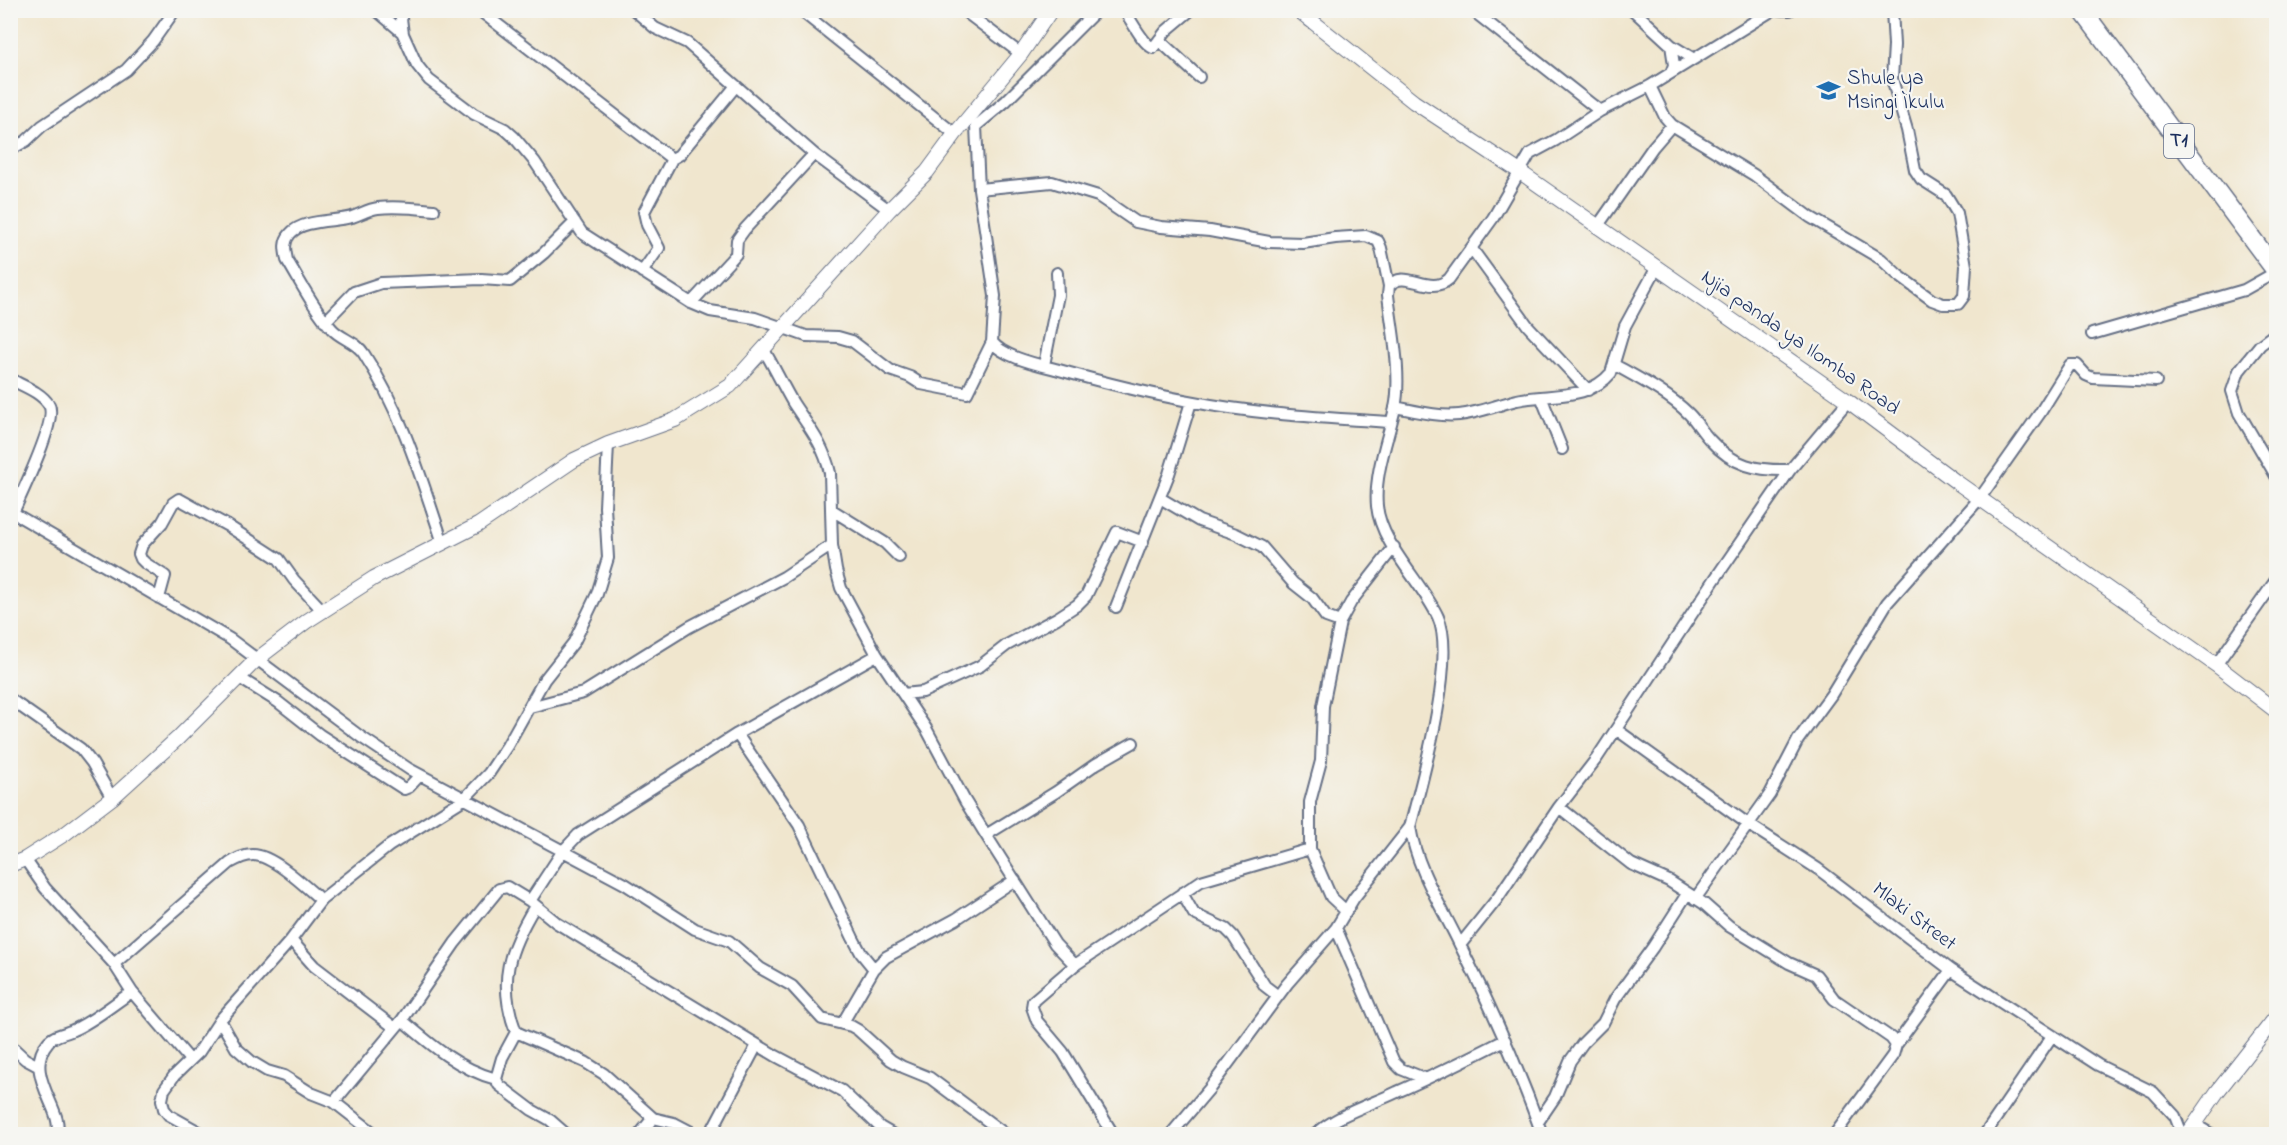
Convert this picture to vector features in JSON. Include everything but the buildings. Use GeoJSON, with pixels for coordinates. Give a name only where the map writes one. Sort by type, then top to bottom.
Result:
{"type":"FeatureCollection","features":[{"type":"Feature","properties":{"kind":"highway","name":"T1"},"geometry":{"type":"LineString","coordinates":[[2082,10],[2277,271]]}},
{"type":"Feature","properties":{"kind":"street"},"geometry":{"type":"LineString","coordinates":[[10,150],[126,70],[153,41],[175,10]]}},
{"type":"Feature","properties":{"kind":"street"},"geometry":{"type":"LineString","coordinates":[[376,10],[404,34]]}},
{"type":"Feature","properties":{"kind":"street"},"geometry":{"type":"LineString","coordinates":[[400,10],[404,34],[417,65],[429,80],[474,114],[505,129],[514,137],[535,162],[582,233],[594,242],[691,303],[710,311],[755,318],[806,336],[845,339],[890,370],[921,384],[967,393],[992,342],[994,286],[979,189],[976,126],[1006,101],[1097,10]]}},
{"type":"Feature","properties":{"kind":"street"},"geometry":{"type":"LineString","coordinates":[[479,10],[672,159]]}},
{"type":"Feature","properties":{"kind":"street"},"geometry":{"type":"LineString","coordinates":[[634,10],[655,28],[687,43],[814,154],[889,210]]}},
{"type":"Feature","properties":{"kind":"street"},"geometry":{"type":"LineString","coordinates":[[800,10],[955,134]]}},
{"type":"Feature","properties":{"kind":"street"},"geometry":{"type":"LineString","coordinates":[[963,10],[1021,54]]}},
{"type":"Feature","properties":{"kind":"street"},"geometry":{"type":"LineString","coordinates":[[10,865],[25,859],[112,798],[178,738],[256,660],[323,610],[374,578],[478,525],[574,460],[608,444],[675,420],[730,386],[889,210],[927,172],[1021,54],[1051,10]]}},
{"type":"Feature","properties":{"kind":"street"},"geometry":{"type":"LineString","coordinates":[[1124,10],[1139,30],[1145,43],[1153,48],[1176,22],[1191,10]]}},
{"type":"Feature","properties":{"kind":"street","name":"Njia panda ya Ilomba Road"},"geometry":{"type":"LineString","coordinates":[[1298,10],[1314,16],[1414,102],[1658,267],[1848,401],[2277,711]]}},
{"type":"Feature","properties":{"kind":"street"},"geometry":{"type":"LineString","coordinates":[[1472,10],[1600,111]]}},
{"type":"Feature","properties":{"kind":"street"},"geometry":{"type":"LineString","coordinates":[[1633,10],[1671,45],[1694,59]]}},
{"type":"Feature","properties":{"kind":"street"},"geometry":{"type":"LineString","coordinates":[[1389,285],[1395,280],[1403,279],[1440,286],[1449,279],[1472,249],[1506,198],[1530,154],[1600,111],[1650,86],[1773,10]]}},
{"type":"Feature","properties":{"kind":"street"},"geometry":{"type":"LineString","coordinates":[[1781,10],[1790,10]]}},
{"type":"Feature","properties":{"kind":"street"},"geometry":{"type":"LineString","coordinates":[[1650,86],[1665,117],[1672,125],[1754,175],[1810,218],[1881,259],[1898,275],[1932,300],[1943,304],[1958,304],[1964,296],[1966,266],[1957,213],[1946,195],[1921,179],[1915,170],[1907,130],[1892,79],[1894,45],[1892,10]]}},
{"type":"Feature","properties":{"kind":"street"},"geometry":{"type":"LineString","coordinates":[[1159,40],[1199,77]]}},
{"type":"Feature","properties":{"kind":"street"},"geometry":{"type":"LineString","coordinates":[[1671,45],[1674,65],[1671,73]]}},
{"type":"Feature","properties":{"kind":"street"},"geometry":{"type":"LineString","coordinates":[[642,272],[659,245],[647,225],[644,212],[672,159],[679,155],[735,87]]}},
{"type":"Feature","properties":{"kind":"street"},"geometry":{"type":"LineString","coordinates":[[1597,227],[1653,147],[1672,125]]}},
{"type":"Feature","properties":{"kind":"street"},"geometry":{"type":"LineString","coordinates":[[691,303],[735,254],[737,240],[745,229],[814,154]]}},
{"type":"Feature","properties":{"kind":"street"},"geometry":{"type":"LineString","coordinates":[[979,189],[1052,182],[1098,196],[1136,222],[1161,227],[1210,231],[1269,242],[1303,243],[1366,236],[1378,241],[1389,285],[1395,362],[1395,407],[1376,491],[1378,518],[1439,619],[1444,641],[1434,730],[1410,827],[1346,911],[1336,928],[1278,996],[1209,1088],[1171,1134]]}},
{"type":"Feature","properties":{"kind":"street"},"geometry":{"type":"LineString","coordinates":[[434,210],[405,207],[376,208],[352,217],[310,224],[298,228],[288,236],[284,249],[287,260],[325,321],[337,335],[360,349],[387,394],[414,453],[443,543]]}},
{"type":"Feature","properties":{"kind":"street"},"geometry":{"type":"LineString","coordinates":[[325,321],[354,292],[381,283],[510,280],[544,253],[575,222]]}},
{"type":"Feature","properties":{"kind":"street"},"geometry":{"type":"LineString","coordinates":[[1472,249],[1528,326],[1588,390]]}},
{"type":"Feature","properties":{"kind":"street"},"geometry":{"type":"LineString","coordinates":[[1395,407],[1437,415],[1459,415],[1479,412],[1516,400],[1542,399],[1588,390],[1606,379],[1615,365],[1617,349],[1625,326],[1658,267]]}},
{"type":"Feature","properties":{"kind":"street"},"geometry":{"type":"LineString","coordinates":[[2092,334],[2244,290],[2277,271]]}},
{"type":"Feature","properties":{"kind":"street"},"geometry":{"type":"LineString","coordinates":[[1044,365],[1058,295],[1057,273]]}},
{"type":"Feature","properties":{"kind":"street"},"geometry":{"type":"LineString","coordinates":[[2277,333],[2260,345],[2239,371],[2232,392],[2239,413],[2277,476]]}},
{"type":"Feature","properties":{"kind":"street"},"geometry":{"type":"LineString","coordinates":[[992,342],[1000,349],[1025,360],[1191,402],[1323,418],[1390,422]]}},
{"type":"Feature","properties":{"kind":"street"},"geometry":{"type":"LineString","coordinates":[[764,350],[792,402],[823,448],[830,472],[832,545],[838,579],[878,655],[927,730],[965,801],[1055,945],[1075,964]]}},
{"type":"Feature","properties":{"kind":"street"},"geometry":{"type":"LineString","coordinates":[[1538,1122],[1555,1097],[1570,1061],[1583,1043],[1604,1023],[1615,999],[1770,794],[1798,740],[1831,695],[1887,603],[1980,498],[2040,413],[2071,364],[2077,365],[2086,375],[2093,378],[2156,381]]}},
{"type":"Feature","properties":{"kind":"street"},"geometry":{"type":"LineString","coordinates":[[1615,365],[1644,381],[1689,414],[1710,440],[1730,457],[1755,469],[1790,470]]}},
{"type":"Feature","properties":{"kind":"street"},"geometry":{"type":"LineString","coordinates":[[10,379],[41,396],[49,405],[51,418],[46,437],[12,512],[230,639],[361,737],[420,775],[625,884],[695,929],[729,941],[760,968],[792,986],[822,1019],[858,1030],[897,1064],[930,1078],[999,1133]]}},
{"type":"Feature","properties":{"kind":"street"},"geometry":{"type":"LineString","coordinates":[[1542,399],[1562,449]]}},
{"type":"Feature","properties":{"kind":"street"},"geometry":{"type":"LineString","coordinates":[[1460,945],[1497,899],[1559,807],[1617,730],[1715,579],[1790,470],[1848,401]]}},
{"type":"Feature","properties":{"kind":"street"},"geometry":{"type":"LineString","coordinates":[[1116,607],[1160,498],[1191,402]]}},
{"type":"Feature","properties":{"kind":"street"},"geometry":{"type":"LineString","coordinates":[[203,1134],[169,1115],[164,1109],[162,1100],[164,1090],[199,1052],[220,1020],[291,940],[321,900],[388,846],[464,799],[493,767],[544,680],[578,635],[597,594],[609,558],[605,507],[608,444]]}},
{"type":"Feature","properties":{"kind":"street"},"geometry":{"type":"LineString","coordinates":[[1160,498],[1199,521],[1236,534],[1262,547],[1293,583],[1312,598],[1326,617],[1340,622]]}},
{"type":"Feature","properties":{"kind":"street"},"geometry":{"type":"LineString","coordinates":[[159,598],[165,576],[145,563],[139,554],[142,545],[162,523],[173,503],[179,499],[228,526],[279,559],[294,580],[323,610]]}},
{"type":"Feature","properties":{"kind":"street"},"geometry":{"type":"LineString","coordinates":[[831,510],[885,543],[899,557]]}},
{"type":"Feature","properties":{"kind":"street"},"geometry":{"type":"LineString","coordinates":[[903,693],[923,692],[980,666],[1007,645],[1058,618],[1077,605],[1086,596],[1117,531],[1143,542]]}},
{"type":"Feature","properties":{"kind":"street"},"geometry":{"type":"LineString","coordinates":[[530,707],[583,693],[689,627],[777,581],[832,545]]}},
{"type":"Feature","properties":{"kind":"street"},"geometry":{"type":"LineString","coordinates":[[1346,911],[1331,897],[1310,849],[1310,802],[1321,761],[1323,706],[1340,622],[1351,602],[1394,547]]}},
{"type":"Feature","properties":{"kind":"street"},"geometry":{"type":"LineString","coordinates":[[2216,665],[2277,580]]}},
{"type":"Feature","properties":{"kind":"street"},"geometry":{"type":"LineString","coordinates":[[695,1134],[674,1123],[653,1118],[604,1074],[585,1062],[516,1032],[511,1018],[506,977],[509,957],[533,903],[562,852],[578,835],[737,734],[878,655]]}},
{"type":"Feature","properties":{"kind":"street"},"geometry":{"type":"LineString","coordinates":[[238,677],[278,702],[320,735],[404,789],[420,775]]}},
{"type":"Feature","properties":{"kind":"street"},"geometry":{"type":"LineString","coordinates":[[10,699],[81,749],[92,763],[112,798]]}},
{"type":"Feature","properties":{"kind":"street","name":"Mlaki Street"},"geometry":{"type":"LineString","coordinates":[[1617,730],[1748,824],[1818,869],[1951,970],[2098,1065],[2153,1092],[2175,1116],[2182,1134]]}},
{"type":"Feature","properties":{"kind":"street"},"geometry":{"type":"LineString","coordinates":[[737,734],[799,825],[853,938],[874,969]]}},
{"type":"Feature","properties":{"kind":"street"},"geometry":{"type":"LineString","coordinates":[[986,835],[1056,792],[1096,764],[1133,743]]}},
{"type":"Feature","properties":{"kind":"street"},"geometry":{"type":"LineString","coordinates":[[1559,807],[1630,864],[1669,881],[1729,926],[1789,963],[1816,975],[1834,999],[1891,1038],[1896,1045]]}},
{"type":"Feature","properties":{"kind":"street"},"geometry":{"type":"LineString","coordinates":[[1410,827],[1416,853],[1505,1040],[1542,1134]]}},
{"type":"Feature","properties":{"kind":"street"},"geometry":{"type":"LineString","coordinates":[[1113,1134],[1063,1052],[1037,1021],[1032,1007],[1033,1001],[1075,964],[1201,881],[1310,849]]}},
{"type":"Feature","properties":{"kind":"street"},"geometry":{"type":"LineString","coordinates":[[1390,853],[1416,853]]}},
{"type":"Feature","properties":{"kind":"street"},"geometry":{"type":"LineString","coordinates":[[114,964],[230,863],[242,857],[259,856],[274,863],[299,880],[321,900]]}},
{"type":"Feature","properties":{"kind":"street"},"geometry":{"type":"LineString","coordinates":[[25,859],[45,888],[114,964],[132,992],[190,1060]]}},
{"type":"Feature","properties":{"kind":"street"},"geometry":{"type":"LineString","coordinates":[[842,1024],[874,969],[886,957],[956,919],[1015,880]]}},
{"type":"Feature","properties":{"kind":"street"},"geometry":{"type":"LineString","coordinates":[[334,1102],[398,1024],[446,955],[499,890],[510,888],[563,927],[757,1045],[842,1091],[880,1128],[892,1134]]}},
{"type":"Feature","properties":{"kind":"street"},"geometry":{"type":"LineString","coordinates":[[999,891],[1010,892],[1028,899]]}},
{"type":"Feature","properties":{"kind":"street"},"geometry":{"type":"LineString","coordinates":[[1182,893],[1194,914],[1226,929],[1233,936],[1265,986],[1278,996]]}},
{"type":"Feature","properties":{"kind":"street"},"geometry":{"type":"LineString","coordinates":[[1336,928],[1396,1066],[1402,1090]]}},
{"type":"Feature","properties":{"kind":"street"},"geometry":{"type":"LineString","coordinates":[[291,940],[314,966],[453,1061],[476,1074],[496,1080],[499,1085],[532,1110],[550,1120],[566,1134]]}},
{"type":"Feature","properties":{"kind":"street"},"geometry":{"type":"LineString","coordinates":[[1835,1134],[1951,970]]}},
{"type":"Feature","properties":{"kind":"street"},"geometry":{"type":"LineString","coordinates":[[56,1134],[58,1124],[38,1066],[49,1041],[75,1029],[132,992]]}},
{"type":"Feature","properties":{"kind":"street"},"geometry":{"type":"LineString","coordinates":[[220,1020],[236,1048],[252,1062],[334,1102],[375,1134]]}},
{"type":"Feature","properties":{"kind":"street"},"geometry":{"type":"LineString","coordinates":[[2211,1134],[2195,1130],[2275,1022]]}},
{"type":"Feature","properties":{"kind":"street"},"geometry":{"type":"LineString","coordinates":[[496,1080],[502,1058],[516,1032]]}},
{"type":"Feature","properties":{"kind":"street"},"geometry":{"type":"LineString","coordinates":[[1985,1134],[2052,1036]]}},
{"type":"Feature","properties":{"kind":"street"},"geometry":{"type":"LineString","coordinates":[[1316,1134],[1347,1114],[1426,1079],[1505,1040]]}},
{"type":"Feature","properties":{"kind":"street"},"geometry":{"type":"LineString","coordinates":[[10,1045],[25,1059],[38,1066]]}},
{"type":"Feature","properties":{"kind":"street"},"geometry":{"type":"LineString","coordinates":[[710,1134],[757,1045]]}},
{"type":"Feature","properties":{"kind":"street"},"geometry":{"type":"LineString","coordinates":[[1396,1066],[1426,1079]]}},
{"type":"Feature","properties":{"kind":"street"},"geometry":{"type":"LineString","coordinates":[[640,1134],[653,1118]]}},
{"type":"Feature","properties":{"kind":"place","name":"Shule ya Msingi Ikulu"},"geometry":{"type":"Point","coordinates":[1829,91]}}]}
